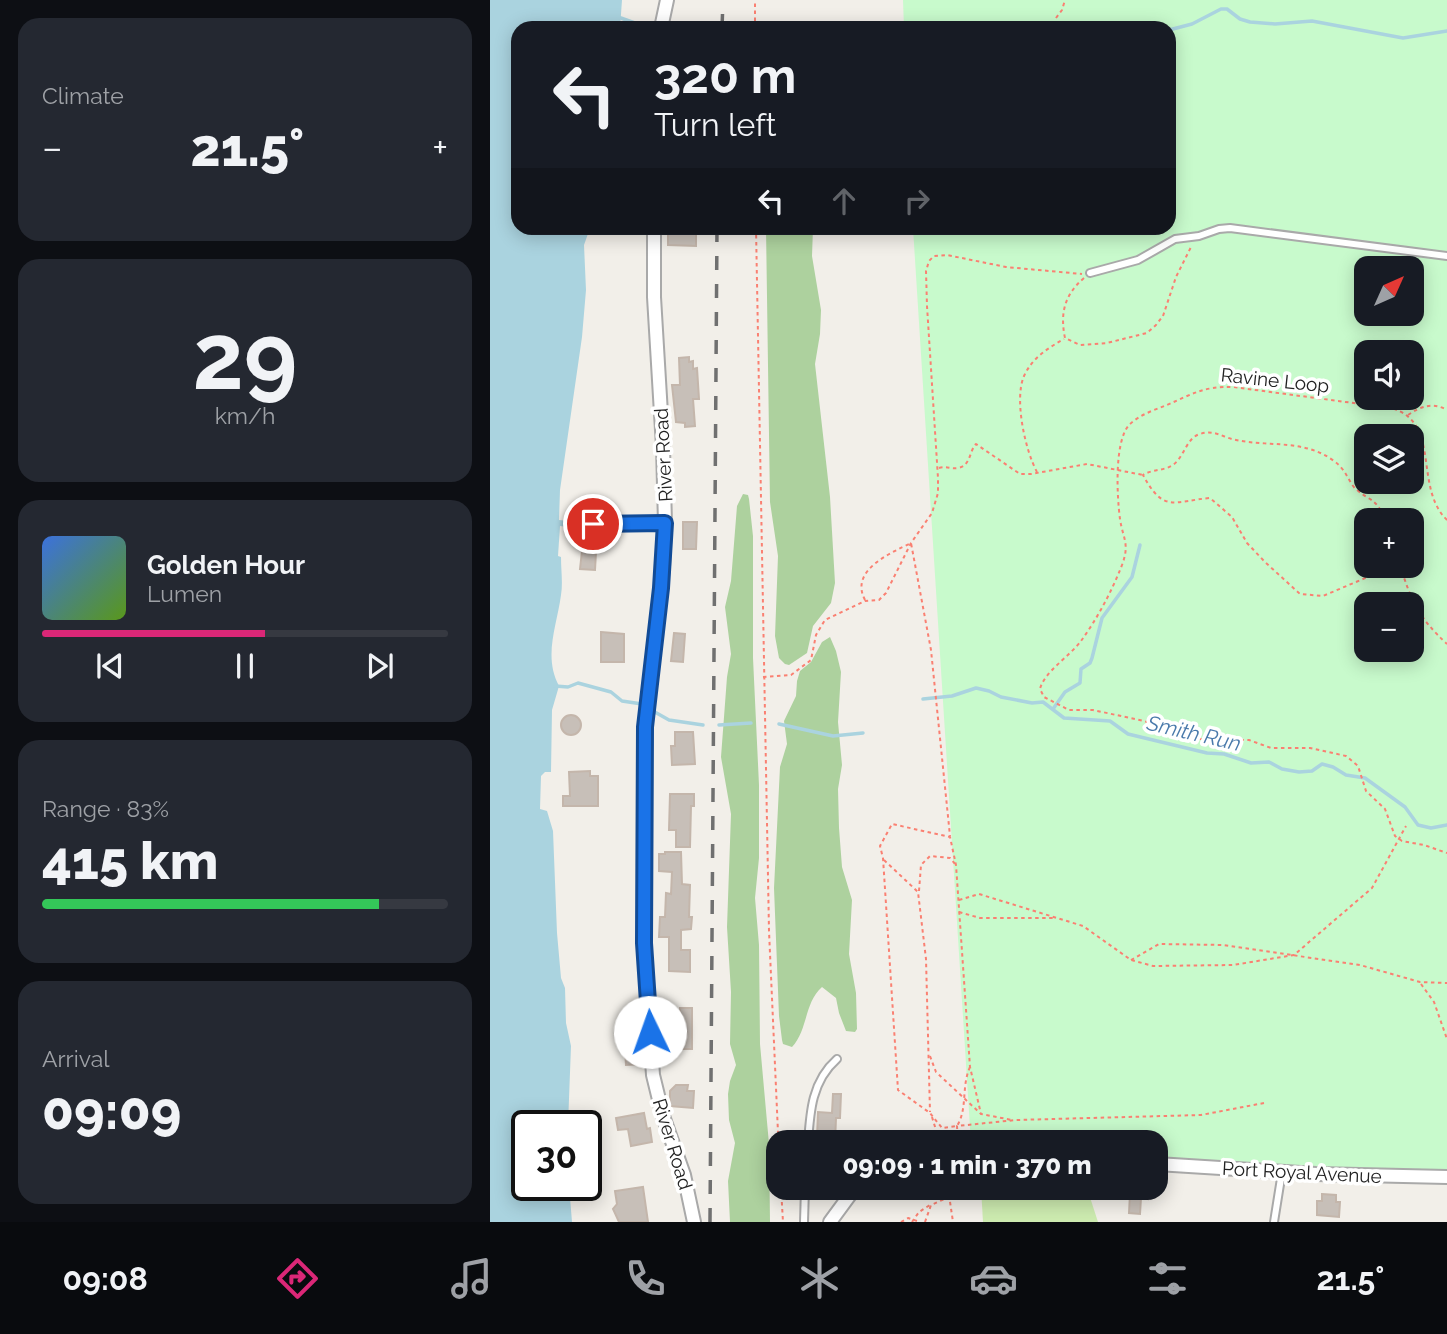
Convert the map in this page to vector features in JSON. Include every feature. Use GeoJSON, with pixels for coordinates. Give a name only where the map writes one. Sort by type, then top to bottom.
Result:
{"type":"FeatureCollection","features":[{"type":"Feature","properties":{"kind":"street"},"geometry":{"type":"LineString","coordinates":[[662,21],[667,0]]}},
{"type":"Feature","properties":{"kind":"street","name":"River Road"},"geometry":{"type":"LineString","coordinates":[[654,235],[654,297],[665,523],[662,578],[645,727],[644,943],[653,1075],[663,1116],[684,1175],[694,1222]]}},
{"type":"Feature","properties":{"kind":"street","name":"Port Royal Avenue"},"geometry":{"type":"LineString","coordinates":[[1168,1165],[1282,1172],[1447,1177]]}},
{"type":"Feature","properties":{"kind":"street"},"geometry":{"type":"LineString","coordinates":[[830,1222],[846,1200]]}},
{"type":"Feature","properties":{"kind":"lane"},"geometry":{"type":"LineString","coordinates":[[1090,274],[1138,260],[1175,239],[1199,236],[1219,229],[1240,229],[1280,237],[1447,257]]}},
{"type":"Feature","properties":{"kind":"lane"},"geometry":{"type":"LineString","coordinates":[[568,524],[665,523]]}},
{"type":"Feature","properties":{"kind":"lane"},"geometry":{"type":"LineString","coordinates":[[809,1130],[813,1096],[824,1073],[837,1059]]}},
{"type":"Feature","properties":{"kind":"lane"},"geometry":{"type":"LineString","coordinates":[[1274,1222],[1282,1172]]}},
{"type":"Feature","properties":{"kind":"lane"},"geometry":{"type":"LineString","coordinates":[[804,1222],[805,1200]]}},
{"type":"Feature","properties":{"kind":"path"},"geometry":{"type":"LineString","coordinates":[[755,0],[755,21]]}},
{"type":"Feature","properties":{"kind":"path"},"geometry":{"type":"LineString","coordinates":[[1056,18],[1065,0]]}},
{"type":"Feature","properties":{"kind":"path"},"geometry":{"type":"LineString","coordinates":[[755,235],[771,999],[778,1130]]}},
{"type":"Feature","properties":{"kind":"path"},"geometry":{"type":"LineString","coordinates":[[1065,338],[1080,345],[1107,343],[1147,333],[1163,316],[1184,259],[1199,236]]}},
{"type":"Feature","properties":{"kind":"path"},"geometry":{"type":"LineString","coordinates":[[763,677],[788,676],[797,671],[811,660],[820,624],[865,601],[879,600],[886,593],[911,543],[928,520],[934,506],[938,468],[927,306],[926,271],[929,261],[934,256],[947,255],[1006,267],[1063,274],[1090,274]]}},
{"type":"Feature","properties":{"kind":"path"},"geometry":{"type":"LineString","coordinates":[[1065,338],[1061,321],[1065,302],[1080,282],[1090,274]]}},
{"type":"Feature","properties":{"kind":"path"},"geometry":{"type":"LineString","coordinates":[[1037,472],[1031,461],[1023,428],[1023,378],[1031,364],[1044,351],[1065,338]]}},
{"type":"Feature","properties":{"kind":"path","name":"Ravine Loop"},"geometry":{"type":"LineString","coordinates":[[1398,839],[1385,809],[1366,791],[1356,762],[1339,753],[1310,748],[1279,750],[1249,740],[1200,739],[1136,719],[1088,709],[1073,711],[1061,707],[1041,693],[1040,685],[1081,641],[1116,578],[1126,554],[1127,543],[1119,510],[1118,471],[1123,436],[1130,424],[1149,412],[1212,386],[1391,408],[1408,415]]}},
{"type":"Feature","properties":{"kind":"path"},"geometry":{"type":"LineString","coordinates":[[1447,410],[1438,405],[1429,405],[1408,415],[1421,435],[1431,496],[1435,506],[1447,520]]}},
{"type":"Feature","properties":{"kind":"path"},"geometry":{"type":"LineString","coordinates":[[938,468],[962,467],[967,463],[971,448],[976,444],[1016,472],[1025,475],[1087,464],[1143,475],[1172,466],[1182,455],[1189,440],[1205,432],[1219,433],[1235,440],[1279,442],[1320,452],[1347,472],[1355,489],[1380,508]]}},
{"type":"Feature","properties":{"kind":"path"},"geometry":{"type":"LineString","coordinates":[[1143,475],[1150,488],[1166,503],[1177,504],[1210,498],[1232,517],[1247,543],[1300,594],[1323,596],[1365,578]]}},
{"type":"Feature","properties":{"kind":"path"},"geometry":{"type":"LineString","coordinates":[[865,601],[862,587],[871,567],[886,555],[911,543]]}},
{"type":"Feature","properties":{"kind":"path"},"geometry":{"type":"LineString","coordinates":[[911,543],[932,649],[950,837],[956,865],[970,1067],[981,1114]]}},
{"type":"Feature","properties":{"kind":"path"},"geometry":{"type":"LineString","coordinates":[[1404,578],[1412,602],[1427,624],[1447,644]]}},
{"type":"Feature","properties":{"kind":"path"},"geometry":{"type":"LineString","coordinates":[[950,837],[892,824],[880,846],[883,858],[898,1090],[930,1113],[942,1128],[1016,1121],[1201,1115],[1264,1103]]}},
{"type":"Feature","properties":{"kind":"path"},"geometry":{"type":"LineString","coordinates":[[957,901],[979,894],[1083,926],[1131,960],[1153,966],[1233,965],[1294,956],[1372,888],[1406,826]]}},
{"type":"Feature","properties":{"kind":"path"},"geometry":{"type":"LineString","coordinates":[[1398,839],[1447,853]]}},
{"type":"Feature","properties":{"kind":"path"},"geometry":{"type":"LineString","coordinates":[[936,1130],[930,1113],[926,959],[918,892],[921,865],[930,856],[950,858],[956,865]]}},
{"type":"Feature","properties":{"kind":"path"},"geometry":{"type":"LineString","coordinates":[[883,858],[918,892]]}},
{"type":"Feature","properties":{"kind":"path"},"geometry":{"type":"LineString","coordinates":[[958,912],[980,918],[1058,918]]}},
{"type":"Feature","properties":{"kind":"path"},"geometry":{"type":"LineString","coordinates":[[1131,960],[1159,944],[1223,945],[1360,965],[1420,982],[1447,983]]}},
{"type":"Feature","properties":{"kind":"path"},"geometry":{"type":"LineString","coordinates":[[1420,982],[1434,1002],[1447,1039]]}},
{"type":"Feature","properties":{"kind":"path"},"geometry":{"type":"LineString","coordinates":[[929,1052],[936,1072],[981,1114],[1016,1121]]}},
{"type":"Feature","properties":{"kind":"path"},"geometry":{"type":"LineString","coordinates":[[957,1130],[965,1100],[964,1080],[970,1067]]}},
{"type":"Feature","properties":{"kind":"path"},"geometry":{"type":"LineString","coordinates":[[782,1200],[783,1222]]}},
{"type":"Feature","properties":{"kind":"path"},"geometry":{"type":"LineString","coordinates":[[913,1221],[919,1212],[944,1200]]}},
{"type":"Feature","properties":{"kind":"path"},"geometry":{"type":"LineString","coordinates":[[949,1200],[953,1222]]}},
{"type":"Feature","properties":{"kind":"path"},"geometry":{"type":"LineString","coordinates":[[925,1222],[931,1205]]}},
{"type":"Feature","properties":{"kind":"path"},"geometry":{"type":"LineString","coordinates":[[901,1222],[908,1219],[920,1222]]}},
{"type":"Feature","properties":{"kind":"green space"},"geometry":{"type":"Polygon","coordinates":[[[903,0],[1447,0],[1447,1174],[1168,1161],[1168,1130],[970,1130],[913,235],[1176,235],[1176,21],[904,21],[903,0]]]}},
{"type":"Feature","properties":{"kind":"green space"},"geometry":{"type":"Polygon","coordinates":[[[766,235],[813,235],[812,256],[821,310],[815,364],[830,497],[835,583],[831,603],[813,626],[807,653],[789,665],[779,658],[775,636],[778,556],[770,502],[766,235]]]}},
{"type":"Feature","properties":{"kind":"green space"},"geometry":{"type":"Polygon","coordinates":[[[743,494],[748,495],[753,536],[753,658],[759,785],[759,858],[755,898],[759,945],[760,1044],[768,1130],[766,1200],[770,1200],[770,1222],[730,1222],[728,1181],[735,1143],[729,1120],[728,1094],[736,1065],[730,1044],[731,992],[727,927],[731,814],[721,757],[731,654],[725,607],[731,581],[737,506],[743,494]]]}},
{"type":"Feature","properties":{"kind":"green space"},"geometry":{"type":"Polygon","coordinates":[[[830,637],[841,672],[838,722],[842,765],[838,789],[839,828],[842,867],[852,900],[849,954],[856,993],[857,1029],[855,1032],[846,1031],[836,998],[822,987],[812,1001],[801,1033],[792,1047],[783,1044],[779,1016],[774,888],[780,767],[787,744],[784,721],[796,696],[800,671],[811,662],[822,642],[830,637]]]}},
{"type":"Feature","properties":{"kind":"green space"},"geometry":{"type":"Polygon","coordinates":[[[982,1200],[1091,1200],[1098,1222],[983,1222],[982,1200]]]}},
{"type":"Feature","properties":{"kind":"water"},"geometry":{"type":"Polygon","coordinates":[[[490,0],[622,0],[620,21],[511,21],[511,235],[588,235],[584,245],[586,290],[582,337],[560,490],[559,520],[569,521],[568,527],[560,526],[558,556],[561,557],[562,590],[552,641],[552,663],[559,686],[552,710],[551,772],[545,772],[541,776],[540,809],[547,811],[553,831],[557,933],[561,978],[565,988],[566,1023],[571,1046],[569,1110],[511,1110],[511,1201],[570,1201],[572,1222],[490,1222],[490,0]]]}},
{"type":"Feature","properties":{"kind":"building"},"geometry":{"type":"Polygon","coordinates":[[[668,235],[696,235],[696,246],[668,245],[668,235]]]}},
{"type":"Feature","properties":{"kind":"building"},"geometry":{"type":"Polygon","coordinates":[[[689,357],[689,362],[693,361],[693,369],[697,368],[699,399],[693,399],[695,426],[685,427],[685,423],[676,422],[672,385],[680,385],[679,358],[689,357]]]}},
{"type":"Feature","properties":{"kind":"building"},"geometry":{"type":"Polygon","coordinates":[[[683,522],[697,522],[696,549],[683,549],[683,522]]]}},
{"type":"Feature","properties":{"kind":"building"},"geometry":{"type":"Polygon","coordinates":[[[582,551],[596,552],[595,570],[580,569],[582,551]]]}},
{"type":"Feature","properties":{"kind":"building"},"geometry":{"type":"Polygon","coordinates":[[[601,632],[624,634],[624,662],[601,662],[601,632]]]}},
{"type":"Feature","properties":{"kind":"building"},"geometry":{"type":"Polygon","coordinates":[[[674,633],[685,634],[683,662],[671,661],[674,633]]]}},
{"type":"Feature","properties":{"kind":"building"},"geometry":{"type":"Polygon","coordinates":[[[567,715],[575,715],[581,725],[575,735],[567,735],[561,729],[561,721],[567,715]]]}},
{"type":"Feature","properties":{"kind":"building"},"geometry":{"type":"Polygon","coordinates":[[[675,732],[693,732],[695,764],[672,765],[671,746],[675,746],[675,732]]]}},
{"type":"Feature","properties":{"kind":"building"},"geometry":{"type":"Polygon","coordinates":[[[590,771],[590,776],[598,776],[598,806],[563,806],[563,796],[570,796],[569,772],[590,771]]]}},
{"type":"Feature","properties":{"kind":"building"},"geometry":{"type":"Polygon","coordinates":[[[670,794],[694,794],[690,847],[676,847],[676,830],[669,830],[670,794]]]}},
{"type":"Feature","properties":{"kind":"building"},"geometry":{"type":"Polygon","coordinates":[[[681,852],[682,884],[690,885],[691,929],[681,930],[681,950],[690,950],[690,972],[669,971],[669,937],[659,937],[660,917],[665,917],[666,893],[671,894],[672,872],[659,871],[659,854],[681,852]]]}},
{"type":"Feature","properties":{"kind":"building"},"geometry":{"type":"Polygon","coordinates":[[[680,1008],[692,1008],[692,1049],[676,1049],[680,1008]]]}},
{"type":"Feature","properties":{"kind":"building"},"geometry":{"type":"Polygon","coordinates":[[[642,1049],[643,1064],[626,1065],[625,1050],[642,1049]]]}},
{"type":"Feature","properties":{"kind":"building"},"geometry":{"type":"Polygon","coordinates":[[[676,1085],[688,1085],[687,1091],[694,1091],[693,1108],[670,1106],[670,1091],[676,1085]]]}},
{"type":"Feature","properties":{"kind":"building"},"geometry":{"type":"Polygon","coordinates":[[[833,1094],[841,1094],[840,1118],[836,1118],[836,1130],[817,1130],[818,1112],[832,1113],[833,1094]]]}},
{"type":"Feature","properties":{"kind":"building"},"geometry":{"type":"Polygon","coordinates":[[[644,1113],[652,1142],[631,1146],[628,1129],[618,1130],[616,1118],[644,1113]]]}},
{"type":"Feature","properties":{"kind":"building"},"geometry":{"type":"Polygon","coordinates":[[[643,1187],[648,1222],[619,1222],[613,1209],[617,1204],[615,1191],[643,1187]]]}},
{"type":"Feature","properties":{"kind":"building"},"geometry":{"type":"Polygon","coordinates":[[[1322,1194],[1336,1195],[1336,1202],[1340,1202],[1339,1217],[1317,1215],[1317,1201],[1322,1201],[1322,1194]]]}},
{"type":"Feature","properties":{"kind":"building"},"geometry":{"type":"Polygon","coordinates":[[[1130,1200],[1141,1200],[1140,1214],[1129,1213],[1130,1200]]]}},
{"type":"Feature","properties":{"kind":"waterway"},"geometry":{"type":"LineString","coordinates":[[1176,28],[1192,24],[1221,9],[1227,9],[1240,19],[1250,22],[1275,24],[1312,21],[1403,38],[1447,31]]}},
{"type":"Feature","properties":{"kind":"waterway"},"geometry":{"type":"LineString","coordinates":[[618,17],[629,21]]}},
{"type":"Feature","properties":{"kind":"waterway"},"geometry":{"type":"LineString","coordinates":[[1053,709],[1065,692],[1080,683],[1081,669],[1090,663],[1102,618],[1132,577],[1140,545]]}},
{"type":"Feature","properties":{"kind":"waterway","name":"Smith Run"},"geometry":{"type":"LineString","coordinates":[[555,686],[568,687],[578,683],[611,692],[622,701],[642,704]]}},
{"type":"Feature","properties":{"kind":"waterway","name":"Smith Run"},"geometry":{"type":"LineString","coordinates":[[923,699],[952,696],[976,688],[1001,697],[1032,703],[1043,702],[1064,718],[1110,721],[1128,734],[1207,753],[1224,754],[1251,763],[1269,762],[1282,769],[1299,772],[1312,771],[1322,764],[1346,775],[1365,778],[1405,807],[1418,825],[1431,828],[1447,825]]}},
{"type":"Feature","properties":{"kind":"waterway","name":"Smith Run"},"geometry":{"type":"LineString","coordinates":[[653,711],[669,720],[703,725]]}},
{"type":"Feature","properties":{"kind":"waterway","name":"Smith Run"},"geometry":{"type":"LineString","coordinates":[[719,725],[751,723]]}},
{"type":"Feature","properties":{"kind":"waterway","name":"Smith Run"},"geometry":{"type":"LineString","coordinates":[[779,724],[833,736],[863,733]]}},
{"type":"Feature","properties":{"kind":"railway"},"geometry":{"type":"LineString","coordinates":[[722,21],[723,0]]}},
{"type":"Feature","properties":{"kind":"railway"},"geometry":{"type":"LineString","coordinates":[[710,1222],[717,235]]}},
{"type":"Feature","properties":{"kind":"route"},"geometry":{"type":"LineString","coordinates":[[593,524],[665,523],[663,568],[645,727],[644,943],[650,1032]]}}]}
